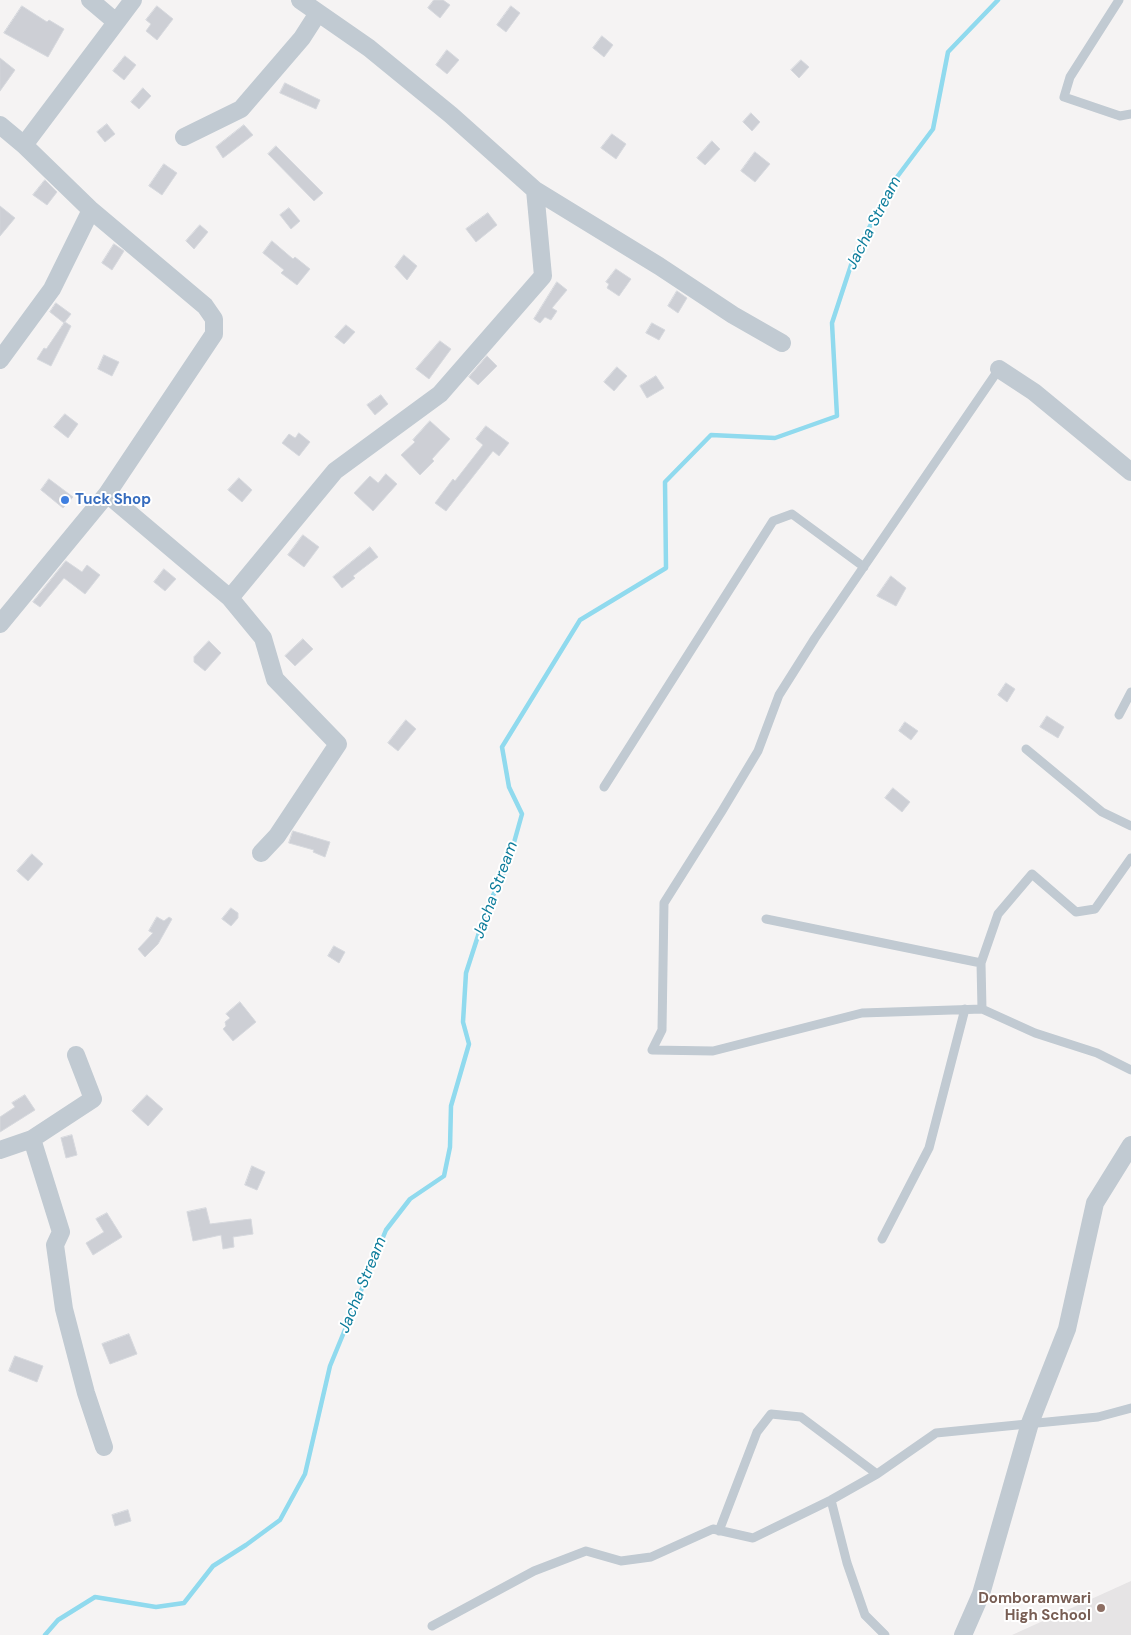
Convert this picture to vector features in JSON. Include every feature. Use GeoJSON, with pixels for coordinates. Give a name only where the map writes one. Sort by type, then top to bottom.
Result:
{"type":"FeatureCollection","features":[{"type":"Feature","properties":{"kind":"street"},"geometry":{"type":"LineString","coordinates":[[90,0],[116,22]]}},
{"type":"Feature","properties":{"kind":"street"},"geometry":{"type":"LineString","coordinates":[[24,145],[133,0]]}},
{"type":"Feature","properties":{"kind":"street"},"geometry":{"type":"LineString","coordinates":[[300,0],[369,48],[451,115],[535,190],[659,266],[733,315],[782,343]]}},
{"type":"Feature","properties":{"kind":"street"},"geometry":{"type":"LineString","coordinates":[[184,138],[241,109],[302,38],[318,13]]}},
{"type":"Feature","properties":{"kind":"street"},"geometry":{"type":"LineString","coordinates":[[0,126],[24,145],[91,210],[205,306],[214,319],[214,334],[108,494],[0,624]]}},
{"type":"Feature","properties":{"kind":"street"},"geometry":{"type":"LineString","coordinates":[[230,598],[336,471],[440,394],[543,276],[535,190]]}},
{"type":"Feature","properties":{"kind":"street"},"geometry":{"type":"LineString","coordinates":[[0,360],[52,289],[91,210]]}},
{"type":"Feature","properties":{"kind":"street"},"geometry":{"type":"LineString","coordinates":[[999,369],[1034,392],[1131,472]]}},
{"type":"Feature","properties":{"kind":"street"},"geometry":{"type":"LineString","coordinates":[[108,494],[230,598],[263,638],[275,679],[338,744],[277,836],[261,853]]}},
{"type":"Feature","properties":{"kind":"street"},"geometry":{"type":"LineString","coordinates":[[0,1150],[32,1139],[94,1099],[76,1055]]}},
{"type":"Feature","properties":{"kind":"street"},"geometry":{"type":"LineString","coordinates":[[32,1139],[61,1232],[55,1246],[64,1309],[86,1393],[104,1447]]}},
{"type":"Feature","properties":{"kind":"street"},"geometry":{"type":"LineString","coordinates":[[963,1635],[980,1594],[1030,1423],[1067,1329],[1095,1203],[1131,1145]]}},
{"type":"Feature","properties":{"kind":"lane"},"geometry":{"type":"LineString","coordinates":[[1119,0],[1070,77],[1064,97],[1120,116],[1131,114]]}},
{"type":"Feature","properties":{"kind":"lane"},"geometry":{"type":"LineString","coordinates":[[999,369],[779,695],[758,751],[664,903],[662,1030],[652,1050],[713,1051],[862,1013],[982,1008],[1035,1033],[1097,1052],[1131,1070]]}},
{"type":"Feature","properties":{"kind":"lane"},"geometry":{"type":"LineString","coordinates":[[604,787],[773,521],[792,514],[864,567]]}},
{"type":"Feature","properties":{"kind":"lane"},"geometry":{"type":"LineString","coordinates":[[1119,716],[1131,692]]}},
{"type":"Feature","properties":{"kind":"lane"},"geometry":{"type":"LineString","coordinates":[[1026,749],[1102,812],[1131,826]]}},
{"type":"Feature","properties":{"kind":"lane"},"geometry":{"type":"LineString","coordinates":[[982,1008],[982,963],[998,914],[1032,874],[1076,912],[1095,910],[1131,858]]}},
{"type":"Feature","properties":{"kind":"lane"},"geometry":{"type":"LineString","coordinates":[[766,919],[982,963]]}},
{"type":"Feature","properties":{"kind":"lane"},"geometry":{"type":"LineString","coordinates":[[882,1239],[929,1148],[965,1009]]}},
{"type":"Feature","properties":{"kind":"lane"},"geometry":{"type":"LineString","coordinates":[[432,1626],[534,1571],[586,1551],[620,1562],[651,1557],[712,1529],[754,1538],[831,1500],[876,1474],[936,1433],[1098,1417],[1131,1408]]}},
{"type":"Feature","properties":{"kind":"lane"},"geometry":{"type":"LineString","coordinates":[[720,1531],[757,1432],[771,1414],[801,1417],[876,1474]]}},
{"type":"Feature","properties":{"kind":"lane"},"geometry":{"type":"LineString","coordinates":[[831,1500],[847,1563],[865,1615],[885,1635]]}},
{"type":"Feature","properties":{"kind":"shaded area","name":"Domboramwari High School"},"geometry":{"type":"Polygon","coordinates":[[[1131,1581],[1131,1635],[1012,1635],[1131,1581]]]}},
{"type":"Feature","properties":{"kind":"building"},"geometry":{"type":"Polygon","coordinates":[[[434,0],[443,0],[450,5],[440,18],[428,8],[434,0]]]}},
{"type":"Feature","properties":{"kind":"building"},"geometry":{"type":"Polygon","coordinates":[[[22,6],[47,22],[49,20],[64,29],[48,57],[4,33],[22,6]]]}},
{"type":"Feature","properties":{"kind":"building"},"geometry":{"type":"Polygon","coordinates":[[[157,6],[173,19],[157,40],[146,31],[151,24],[146,20],[157,6]]]}},
{"type":"Feature","properties":{"kind":"building"},"geometry":{"type":"Polygon","coordinates":[[[511,6],[520,13],[506,32],[497,25],[511,6]]]}},
{"type":"Feature","properties":{"kind":"building"},"geometry":{"type":"Polygon","coordinates":[[[602,36],[613,45],[604,57],[593,48],[602,36]]]}},
{"type":"Feature","properties":{"kind":"building"},"geometry":{"type":"Polygon","coordinates":[[[447,50],[459,60],[447,74],[436,65],[447,50]]]}},
{"type":"Feature","properties":{"kind":"building"},"geometry":{"type":"Polygon","coordinates":[[[125,56],[136,65],[124,80],[113,71],[125,56]]]}},
{"type":"Feature","properties":{"kind":"building"},"geometry":{"type":"Polygon","coordinates":[[[0,58],[15,70],[0,91],[0,58]]]}},
{"type":"Feature","properties":{"kind":"building"},"geometry":{"type":"Polygon","coordinates":[[[801,60],[809,67],[799,78],[791,70],[801,60]]]}},
{"type":"Feature","properties":{"kind":"building"},"geometry":{"type":"Polygon","coordinates":[[[285,83],[320,100],[316,109],[280,93],[285,83]]]}},
{"type":"Feature","properties":{"kind":"building"},"geometry":{"type":"Polygon","coordinates":[[[143,88],[151,96],[139,109],[131,102],[143,88]]]}},
{"type":"Feature","properties":{"kind":"building"},"geometry":{"type":"Polygon","coordinates":[[[751,113],[760,122],[752,131],[743,122],[751,113]]]}},
{"type":"Feature","properties":{"kind":"building"},"geometry":{"type":"Polygon","coordinates":[[[107,124],[115,134],[105,142],[97,132],[107,124]]]}},
{"type":"Feature","properties":{"kind":"building"},"geometry":{"type":"Polygon","coordinates":[[[244,125],[253,135],[223,158],[216,147],[244,125]]]}},
{"type":"Feature","properties":{"kind":"building"},"geometry":{"type":"Polygon","coordinates":[[[612,134],[626,144],[616,159],[601,148],[612,134]]]}},
{"type":"Feature","properties":{"kind":"building"},"geometry":{"type":"Polygon","coordinates":[[[712,141],[720,149],[705,165],[697,158],[712,141]]]}},
{"type":"Feature","properties":{"kind":"building"},"geometry":{"type":"Polygon","coordinates":[[[276,146],[323,193],[314,201],[268,154],[276,146]]]}},
{"type":"Feature","properties":{"kind":"building"},"geometry":{"type":"Polygon","coordinates":[[[755,152],[770,164],[755,182],[741,171],[755,152]]]}},
{"type":"Feature","properties":{"kind":"building"},"geometry":{"type":"Polygon","coordinates":[[[164,164],[177,173],[162,195],[149,186],[164,164]]]}},
{"type":"Feature","properties":{"kind":"building"},"geometry":{"type":"Polygon","coordinates":[[[45,180],[57,192],[47,205],[33,195],[45,180]]]}},
{"type":"Feature","properties":{"kind":"building"},"geometry":{"type":"Polygon","coordinates":[[[0,206],[15,218],[0,236],[0,206]]]}},
{"type":"Feature","properties":{"kind":"building"},"geometry":{"type":"Polygon","coordinates":[[[289,208],[300,221],[291,229],[280,215],[289,208]]]}},
{"type":"Feature","properties":{"kind":"building"},"geometry":{"type":"Polygon","coordinates":[[[488,213],[497,225],[476,242],[466,229],[488,213]]]}},
{"type":"Feature","properties":{"kind":"building"},"geometry":{"type":"Polygon","coordinates":[[[200,225],[208,232],[194,249],[186,241],[200,225]]]}},
{"type":"Feature","properties":{"kind":"building"},"geometry":{"type":"Polygon","coordinates":[[[272,241],[293,259],[295,257],[310,269],[297,285],[281,273],[284,270],[263,253],[272,241]]]}},
{"type":"Feature","properties":{"kind":"building"},"geometry":{"type":"Polygon","coordinates":[[[114,244],[124,251],[112,270],[102,263],[114,244]]]}},
{"type":"Feature","properties":{"kind":"building"},"geometry":{"type":"Polygon","coordinates":[[[404,255],[417,266],[407,280],[395,267],[404,255]]]}},
{"type":"Feature","properties":{"kind":"building"},"geometry":{"type":"Polygon","coordinates":[[[616,269],[631,279],[619,296],[607,288],[609,284],[606,282],[616,269]]]}},
{"type":"Feature","properties":{"kind":"building"},"geometry":{"type":"Polygon","coordinates":[[[557,282],[567,290],[552,308],[557,311],[551,320],[545,317],[540,323],[534,319],[557,282]]]}},
{"type":"Feature","properties":{"kind":"building"},"geometry":{"type":"Polygon","coordinates":[[[677,291],[687,298],[678,313],[668,306],[677,291]]]}},
{"type":"Feature","properties":{"kind":"building"},"geometry":{"type":"Polygon","coordinates":[[[56,303],[71,314],[64,323],[50,312],[56,303]]]}},
{"type":"Feature","properties":{"kind":"building"},"geometry":{"type":"Polygon","coordinates":[[[65,322],[71,326],[51,366],[37,359],[44,348],[46,349],[65,322]]]}},
{"type":"Feature","properties":{"kind":"building"},"geometry":{"type":"Polygon","coordinates":[[[652,323],[665,330],[659,340],[646,333],[652,323]]]}},
{"type":"Feature","properties":{"kind":"building"},"geometry":{"type":"Polygon","coordinates":[[[346,325],[355,332],[344,344],[335,337],[346,325]]]}},
{"type":"Feature","properties":{"kind":"building"},"geometry":{"type":"Polygon","coordinates":[[[440,341],[451,349],[429,379],[416,369],[440,341]]]}},
{"type":"Feature","properties":{"kind":"building"},"geometry":{"type":"Polygon","coordinates":[[[104,355],[119,362],[112,376],[98,369],[104,355]]]}},
{"type":"Feature","properties":{"kind":"building"},"geometry":{"type":"Polygon","coordinates":[[[487,356],[497,366],[478,385],[469,377],[487,356]]]}},
{"type":"Feature","properties":{"kind":"building"},"geometry":{"type":"Polygon","coordinates":[[[617,367],[627,376],[614,391],[604,382],[617,367]]]}},
{"type":"Feature","properties":{"kind":"building"},"geometry":{"type":"Polygon","coordinates":[[[656,376],[664,388],[647,398],[640,386],[656,376]]]}},
{"type":"Feature","properties":{"kind":"building"},"geometry":{"type":"Polygon","coordinates":[[[381,395],[388,404],[375,415],[367,405],[381,395]]]}},
{"type":"Feature","properties":{"kind":"building"},"geometry":{"type":"Polygon","coordinates":[[[65,414],[78,424],[68,438],[54,427],[65,414]]]}},
{"type":"Feature","properties":{"kind":"building"},"geometry":{"type":"Polygon","coordinates":[[[430,421],[450,439],[432,459],[434,461],[420,475],[401,455],[415,442],[413,440],[430,421]]]}},
{"type":"Feature","properties":{"kind":"building"},"geometry":{"type":"Polygon","coordinates":[[[486,426],[509,443],[499,456],[493,451],[446,511],[435,503],[483,445],[476,439],[486,426]]]}},
{"type":"Feature","properties":{"kind":"building"},"geometry":{"type":"Polygon","coordinates":[[[299,433],[310,442],[299,456],[282,443],[289,434],[295,438],[299,433]]]}},
{"type":"Feature","properties":{"kind":"building"},"geometry":{"type":"Polygon","coordinates":[[[386,474],[397,484],[373,511],[354,493],[370,476],[378,483],[386,474]]]}},
{"type":"Feature","properties":{"kind":"building"},"geometry":{"type":"Polygon","coordinates":[[[239,478],[252,490],[242,502],[228,490],[239,478]]]}},
{"type":"Feature","properties":{"kind":"building"},"geometry":{"type":"Polygon","coordinates":[[[49,479],[73,497],[63,508],[41,490],[49,479]]]}},
{"type":"Feature","properties":{"kind":"building"},"geometry":{"type":"Polygon","coordinates":[[[303,535],[319,547],[304,567],[288,555],[303,535]]]}},
{"type":"Feature","properties":{"kind":"building"},"geometry":{"type":"Polygon","coordinates":[[[370,547],[378,557],[353,576],[355,578],[342,588],[333,577],[370,547]]]}},
{"type":"Feature","properties":{"kind":"building"},"geometry":{"type":"Polygon","coordinates":[[[66,561],[82,572],[87,565],[100,575],[85,594],[64,578],[40,607],[33,602],[66,561]]]}},
{"type":"Feature","properties":{"kind":"building"},"geometry":{"type":"Polygon","coordinates":[[[164,569],[176,579],[165,591],[154,582],[164,569]]]}},
{"type":"Feature","properties":{"kind":"building"},"geometry":{"type":"Polygon","coordinates":[[[891,576],[906,588],[896,606],[877,596],[891,576]]]}},
{"type":"Feature","properties":{"kind":"building"},"geometry":{"type":"Polygon","coordinates":[[[303,639],[313,649],[295,666],[285,656],[303,639]]]}},
{"type":"Feature","properties":{"kind":"building"},"geometry":{"type":"Polygon","coordinates":[[[209,641],[221,653],[205,671],[194,662],[194,657],[209,641]]]}},
{"type":"Feature","properties":{"kind":"building"},"geometry":{"type":"Polygon","coordinates":[[[1006,683],[1015,689],[1007,702],[998,695],[1006,683]]]}},
{"type":"Feature","properties":{"kind":"building"},"geometry":{"type":"Polygon","coordinates":[[[1047,716],[1064,727],[1058,738],[1040,727],[1047,716]]]}},
{"type":"Feature","properties":{"kind":"building"},"geometry":{"type":"Polygon","coordinates":[[[406,720],[416,729],[398,751],[388,743],[406,720]]]}},
{"type":"Feature","properties":{"kind":"building"},"geometry":{"type":"Polygon","coordinates":[[[905,722],[918,731],[911,740],[899,731],[905,722]]]}},
{"type":"Feature","properties":{"kind":"building"},"geometry":{"type":"Polygon","coordinates":[[[893,788],[910,802],[902,812],[885,798],[893,788]]]}},
{"type":"Feature","properties":{"kind":"building"},"geometry":{"type":"Polygon","coordinates":[[[293,831],[330,842],[325,857],[313,852],[314,850],[289,843],[293,831]]]}},
{"type":"Feature","properties":{"kind":"building"},"geometry":{"type":"Polygon","coordinates":[[[32,854],[43,864],[28,881],[17,871],[32,854]]]}},
{"type":"Feature","properties":{"kind":"building"},"geometry":{"type":"Polygon","coordinates":[[[231,908],[238,913],[238,918],[231,926],[222,919],[231,908]]]}},
{"type":"Feature","properties":{"kind":"building"},"geometry":{"type":"Polygon","coordinates":[[[157,917],[164,921],[169,917],[172,919],[158,944],[145,957],[138,949],[153,933],[149,931],[157,917]]]}},
{"type":"Feature","properties":{"kind":"building"},"geometry":{"type":"Polygon","coordinates":[[[334,946],[345,952],[339,963],[328,956],[334,946]]]}},
{"type":"Feature","properties":{"kind":"building"},"geometry":{"type":"Polygon","coordinates":[[[240,1002],[256,1022],[233,1041],[223,1029],[226,1026],[225,1022],[230,1018],[226,1014],[240,1002]]]}},
{"type":"Feature","properties":{"kind":"building"},"geometry":{"type":"Polygon","coordinates":[[[25,1095],[35,1110],[0,1132],[0,1117],[15,1107],[12,1103],[25,1095]]]}},
{"type":"Feature","properties":{"kind":"building"},"geometry":{"type":"Polygon","coordinates":[[[147,1095],[163,1109],[148,1126],[132,1111],[147,1095]]]}},
{"type":"Feature","properties":{"kind":"building"},"geometry":{"type":"Polygon","coordinates":[[[72,1135],[77,1155],[66,1158],[61,1138],[72,1135]]]}},
{"type":"Feature","properties":{"kind":"building"},"geometry":{"type":"Polygon","coordinates":[[[252,1166],[265,1172],[257,1190],[245,1185],[252,1166]]]}},
{"type":"Feature","properties":{"kind":"building"},"geometry":{"type":"Polygon","coordinates":[[[206,1208],[210,1224],[251,1219],[253,1234],[233,1237],[234,1247],[223,1249],[221,1235],[193,1241],[187,1212],[206,1208]]]}},
{"type":"Feature","properties":{"kind":"building"},"geometry":{"type":"Polygon","coordinates":[[[107,1213],[122,1237],[93,1255],[86,1243],[104,1232],[96,1219],[107,1213]]]}},
{"type":"Feature","properties":{"kind":"building"},"geometry":{"type":"Polygon","coordinates":[[[129,1334],[137,1354],[110,1364],[102,1344],[129,1334]]]}},
{"type":"Feature","properties":{"kind":"building"},"geometry":{"type":"Polygon","coordinates":[[[15,1356],[43,1366],[37,1382],[9,1371],[15,1356]]]}},
{"type":"Feature","properties":{"kind":"building"},"geometry":{"type":"Polygon","coordinates":[[[128,1510],[131,1521],[115,1526],[112,1515],[128,1510]]]}},
{"type":"Feature","properties":{"kind":"waterway","name":"Jacha Stream"},"geometry":{"type":"LineString","coordinates":[[45,1635],[58,1620],[95,1597],[156,1607],[184,1603],[213,1566],[280,1520],[305,1474],[330,1366],[386,1230],[410,1199],[444,1176],[450,1147],[451,1106],[469,1044],[463,1022],[466,973],[487,908],[508,864],[522,814],[509,787],[502,747],[580,620],[666,568],[665,482],[711,435],[775,438],[837,416],[832,323],[854,256],[894,181],[933,129],[948,52],[998,0]]}},
{"type":"Feature","properties":{"kind":"place","name":"Tuck Shop"},"geometry":{"type":"Point","coordinates":[65,500]}},
{"type":"Feature","properties":{"kind":"place","name":"Domboramwari High School"},"geometry":{"type":"Point","coordinates":[1101,1608]}}]}
